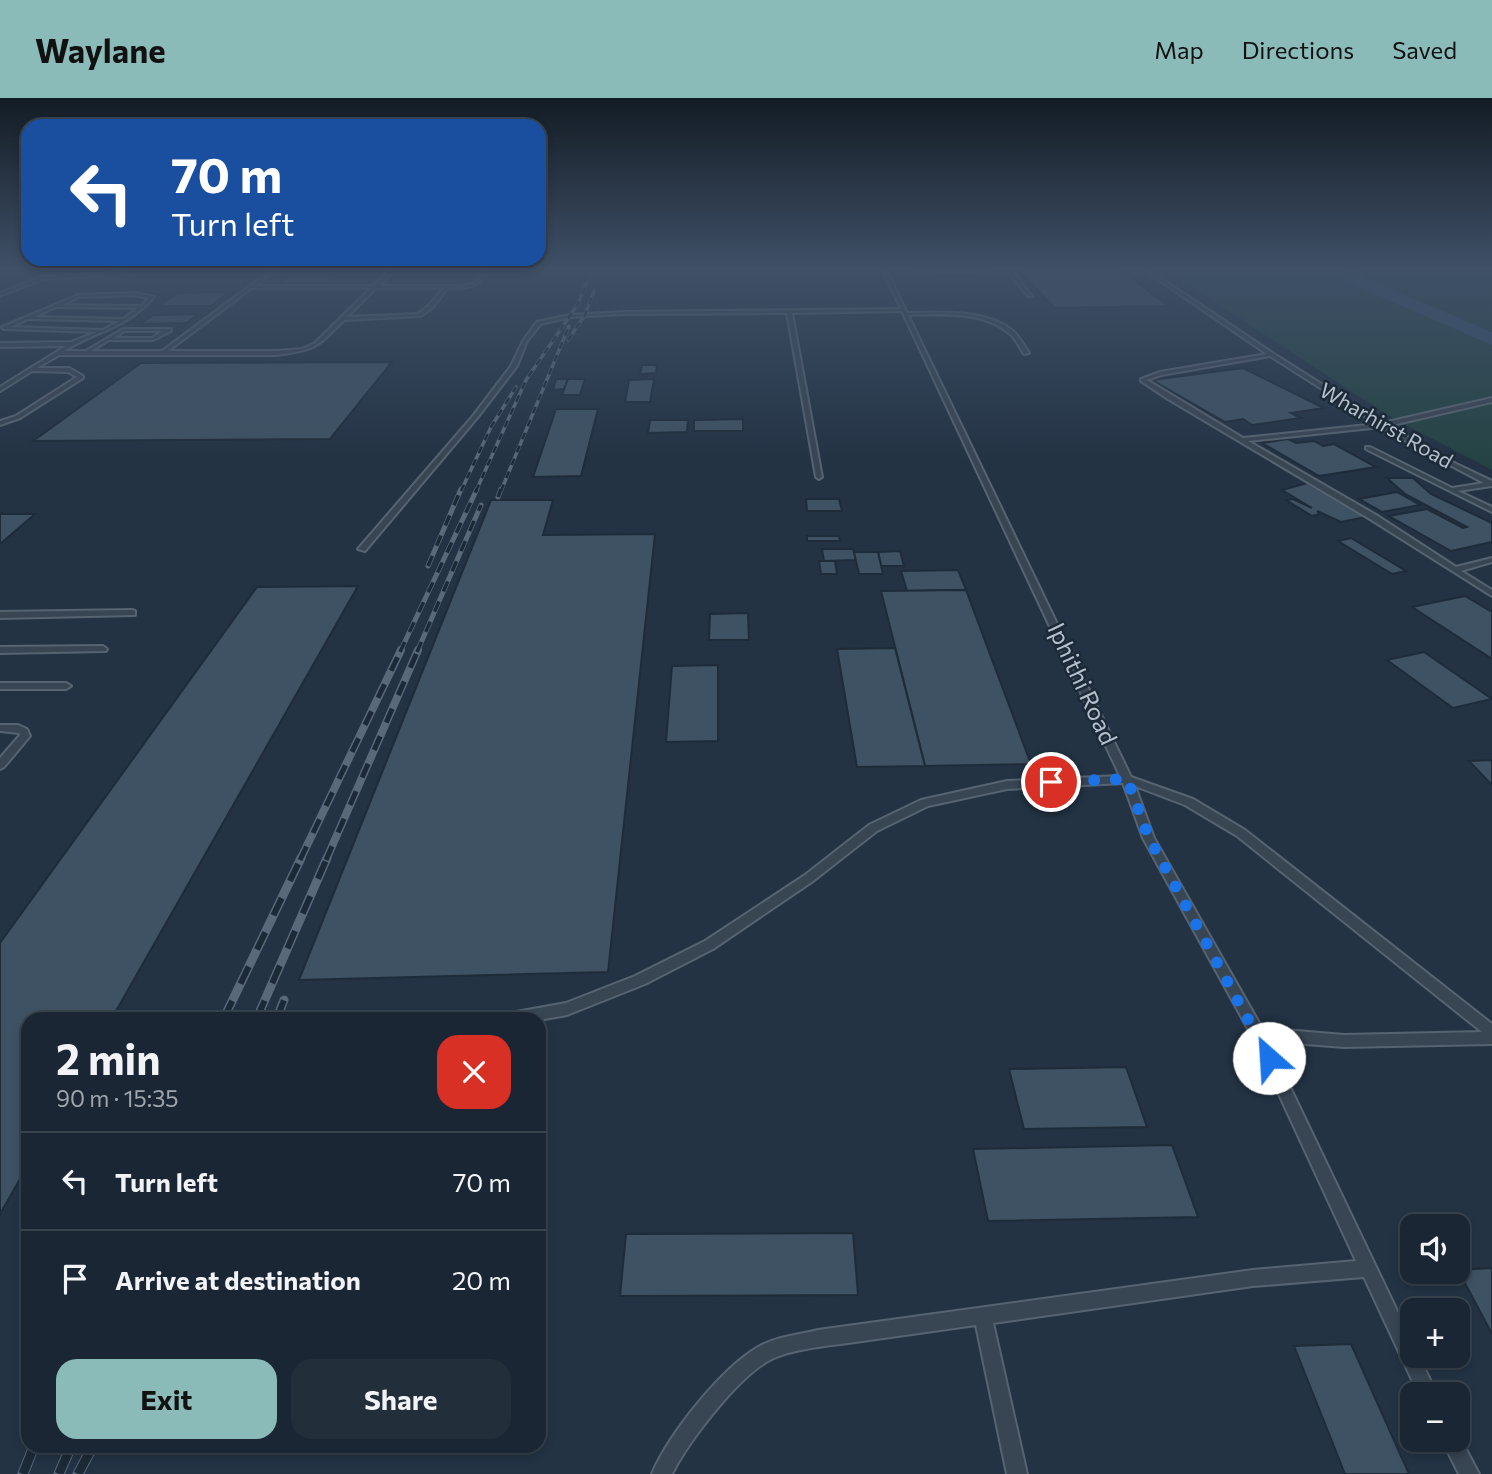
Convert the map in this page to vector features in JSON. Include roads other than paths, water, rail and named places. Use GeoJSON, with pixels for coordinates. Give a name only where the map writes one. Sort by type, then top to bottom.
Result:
{"type":"FeatureCollection","features":[{"type":"Feature","properties":{"kind":"lane"},"geometry":{"type":"LineString","coordinates":[[0,389],[72,344],[98,333]]}},
{"type":"Feature","properties":{"kind":"lane"},"geometry":{"type":"LineString","coordinates":[[86,353],[117,333]]}},
{"type":"Feature","properties":{"kind":"lane"},"geometry":{"type":"LineString","coordinates":[[107,340],[150,339],[162,333]]}},
{"type":"Feature","properties":{"kind":"lane"},"geometry":{"type":"LineString","coordinates":[[164,352],[189,333]]}},
{"type":"Feature","properties":{"kind":"lane"},"geometry":{"type":"LineString","coordinates":[[58,354],[295,351],[317,344],[328,333]]}},
{"type":"Feature","properties":{"kind":"lane"},"geometry":{"type":"LineString","coordinates":[[362,550],[475,417],[514,366],[530,333]]}},
{"type":"Feature","properties":{"kind":"lane"},"geometry":{"type":"LineString","coordinates":[[793,333],[819,477]]}},
{"type":"Feature","properties":{"kind":"lane","name":"Iphithi Road"},"geometry":{"type":"LineString","coordinates":[[914,333],[1127,779],[1149,838],[1258,1034],[1422,1382]]}},
{"type":"Feature","properties":{"kind":"lane"},"geometry":{"type":"LineString","coordinates":[[1012,333],[1026,353]]}},
{"type":"Feature","properties":{"kind":"lane","name":"Wharhirst Road"},"geometry":{"type":"LineString","coordinates":[[1238,333],[1379,426],[1491,484]]}},
{"type":"Feature","properties":{"kind":"lane"},"geometry":{"type":"LineString","coordinates":[[0,345],[72,344]]}},
{"type":"Feature","properties":{"kind":"lane"},"geometry":{"type":"LineString","coordinates":[[1270,355],[1160,374],[1143,380],[1374,517],[1492,594]]}},
{"type":"Feature","properties":{"kind":"lane"},"geometry":{"type":"LineString","coordinates":[[0,423],[18,417],[81,377],[69,370],[32,370]]}},
{"type":"Feature","properties":{"kind":"lane"},"geometry":{"type":"LineString","coordinates":[[1242,440],[1379,426],[1492,400]]}},
{"type":"Feature","properties":{"kind":"lane"},"geometry":{"type":"LineString","coordinates":[[1368,448],[1492,510]]}},
{"type":"Feature","properties":{"kind":"lane"},"geometry":{"type":"LineString","coordinates":[[1451,490],[1491,484]]}},
{"type":"Feature","properties":{"kind":"lane"},"geometry":{"type":"LineString","coordinates":[[1455,570],[1492,560]]}},
{"type":"Feature","properties":{"kind":"lane"},"geometry":{"type":"LineString","coordinates":[[0,615],[132,613]]}},
{"type":"Feature","properties":{"kind":"lane"},"geometry":{"type":"LineString","coordinates":[[0,650],[103,649]]}},
{"type":"Feature","properties":{"kind":"lane"},"geometry":{"type":"LineString","coordinates":[[0,686],[66,686]]}},
{"type":"Feature","properties":{"kind":"lane"},"geometry":{"type":"LineString","coordinates":[[0,728],[18,728],[24,731],[25,736],[0,765]]}},
{"type":"Feature","properties":{"kind":"lane"},"geometry":{"type":"LineString","coordinates":[[546,1013],[567,1009],[640,980],[709,945],[809,878],[873,828],[925,803],[1007,785],[1127,779],[1189,802],[1241,833],[1492,1032]]}},
{"type":"Feature","properties":{"kind":"lane"},"geometry":{"type":"LineString","coordinates":[[1258,1034],[1344,1041],[1492,1038]]}},
{"type":"Feature","properties":{"kind":"lane"},"geometry":{"type":"LineString","coordinates":[[662,1474],[692,1423],[727,1386],[767,1352],[818,1339],[1253,1278],[1368,1268]]}},
{"type":"Feature","properties":{"kind":"lane"},"geometry":{"type":"LineString","coordinates":[[984,1317],[1017,1474]]}},
{"type":"Feature","properties":{"kind":"lane"},"geometry":{"type":"LineString","coordinates":[[1457,1452],[1469,1474]]}},
{"type":"Feature","properties":{"kind":"water"},"geometry":{"type":"Polygon","coordinates":[[[1465,333],[1492,333],[1492,345],[1465,333]]]}},
{"type":"Feature","properties":{"kind":"railway"},"geometry":{"type":"LineString","coordinates":[[476,491],[526,380],[558,333]]}},
{"type":"Feature","properties":{"kind":"railway"},"geometry":{"type":"LineString","coordinates":[[501,491],[566,333]]}},
{"type":"Feature","properties":{"kind":"railway"},"geometry":{"type":"LineString","coordinates":[[568,340],[573,333]]}},
{"type":"Feature","properties":{"kind":"railway"},"geometry":{"type":"LineString","coordinates":[[461,491],[491,427],[516,387]]}},
{"type":"Feature","properties":{"kind":"railway"},"geometry":{"type":"LineString","coordinates":[[428,566],[461,489]]}},
{"type":"Feature","properties":{"kind":"railway"},"geometry":{"type":"LineString","coordinates":[[400,652],[477,489]]}},
{"type":"Feature","properties":{"kind":"railway"},"geometry":{"type":"LineString","coordinates":[[498,497],[501,489]]}},
{"type":"Feature","properties":{"kind":"railway"},"geometry":{"type":"LineString","coordinates":[[417,652],[481,505]]}},
{"type":"Feature","properties":{"kind":"railway"},"geometry":{"type":"LineString","coordinates":[[300,860],[401,650]]}},
{"type":"Feature","properties":{"kind":"railway"},"geometry":{"type":"LineString","coordinates":[[326,860],[418,650]]}},
{"type":"Feature","properties":{"kind":"railway"},"geometry":{"type":"LineString","coordinates":[[227,1012],[301,858]]}},
{"type":"Feature","properties":{"kind":"railway"},"geometry":{"type":"LineString","coordinates":[[260,1012],[327,858]]}},
{"type":"Feature","properties":{"kind":"railway"},"geometry":{"type":"LineString","coordinates":[[279,1012],[284,1000]]}},
{"type":"Feature","properties":{"kind":"railway"},"geometry":{"type":"LineString","coordinates":[[23,1474],[31,1453]]}},
{"type":"Feature","properties":{"kind":"railway"},"geometry":{"type":"LineString","coordinates":[[59,1474],[68,1453]]}},
{"type":"Feature","properties":{"kind":"railway"},"geometry":{"type":"LineString","coordinates":[[78,1474],[89,1453]]}}]}
